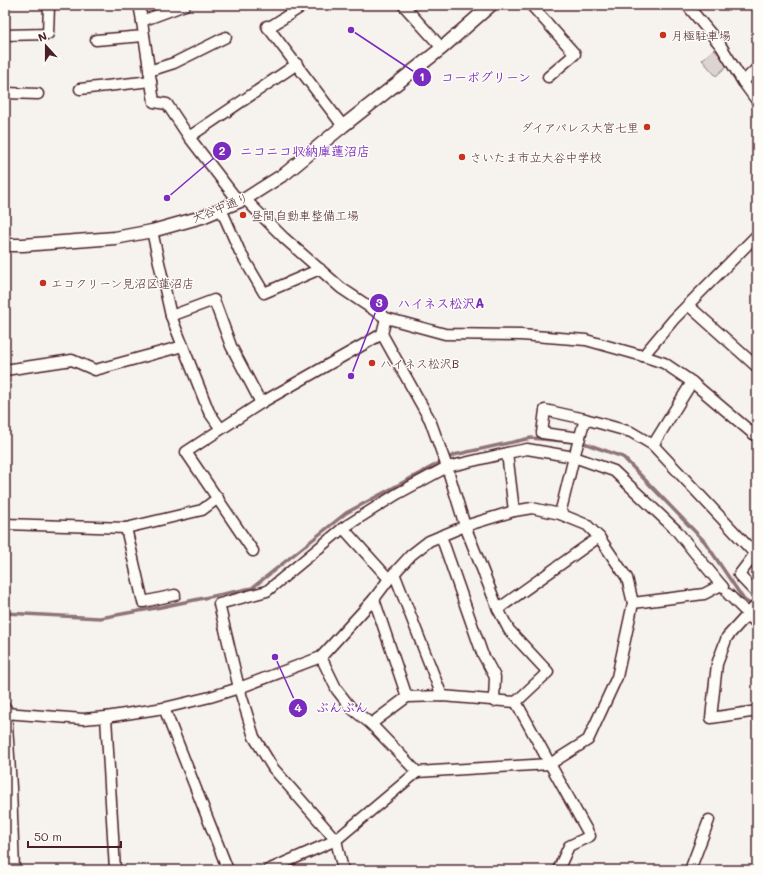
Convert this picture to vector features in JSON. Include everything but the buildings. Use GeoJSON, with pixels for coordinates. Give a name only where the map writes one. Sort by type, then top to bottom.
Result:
{"type":"FeatureCollection","features":[{"type":"Feature","properties":{"kind":"street"},"geometry":{"type":"LineString","coordinates":[[5,36],[48,34],[49,5]]}},
{"type":"Feature","properties":{"kind":"street"},"geometry":{"type":"LineString","coordinates":[[139,5],[154,102],[167,104],[188,138],[242,200],[341,288],[386,318],[444,334],[521,335],[586,340],[664,363],[692,382],[757,437]]}},
{"type":"Feature","properties":{"kind":"street"},"geometry":{"type":"LineString","coordinates":[[142,21],[185,5]]}},
{"type":"Feature","properties":{"kind":"street"},"geometry":{"type":"LineString","coordinates":[[304,5],[268,27],[343,126]]}},
{"type":"Feature","properties":{"kind":"street"},"geometry":{"type":"LineString","coordinates":[[403,5],[442,48]]}},
{"type":"Feature","properties":{"kind":"street","name":"大谷中通り"},"geometry":{"type":"LineString","coordinates":[[5,245],[45,244],[115,238],[202,217],[242,200],[286,173],[442,48],[491,5]]}},
{"type":"Feature","properties":{"kind":"street"},"geometry":{"type":"LineString","coordinates":[[531,5],[575,54],[548,77]]}},
{"type":"Feature","properties":{"kind":"street"},"geometry":{"type":"LineString","coordinates":[[687,5],[721,46],[743,82],[757,101]]}},
{"type":"Feature","properties":{"kind":"street"},"geometry":{"type":"LineString","coordinates":[[96,40],[144,36]]}},
{"type":"Feature","properties":{"kind":"street"},"geometry":{"type":"LineString","coordinates":[[80,89],[150,76],[226,37]]}},
{"type":"Feature","properties":{"kind":"street"},"geometry":{"type":"LineString","coordinates":[[188,138],[297,64]]}},
{"type":"Feature","properties":{"kind":"street"},"geometry":{"type":"LineString","coordinates":[[743,82],[757,68]]}},
{"type":"Feature","properties":{"kind":"street"},"geometry":{"type":"LineString","coordinates":[[5,93],[38,94]]}},
{"type":"Feature","properties":{"kind":"street"},"geometry":{"type":"LineString","coordinates":[[221,209],[240,252],[264,293],[320,270]]}},
{"type":"Feature","properties":{"kind":"street"},"geometry":{"type":"LineString","coordinates":[[152,230],[171,316],[209,412],[221,429]]}},
{"type":"Feature","properties":{"kind":"street"},"geometry":{"type":"LineString","coordinates":[[643,356],[674,319],[757,235]]}},
{"type":"Feature","properties":{"kind":"street"},"geometry":{"type":"LineString","coordinates":[[171,316],[214,300],[230,346],[261,404]]}},
{"type":"Feature","properties":{"kind":"street"},"geometry":{"type":"LineString","coordinates":[[688,305],[757,367]]}},
{"type":"Feature","properties":{"kind":"street"},"geometry":{"type":"LineString","coordinates":[[371,724],[406,697],[442,696],[516,702],[548,672],[509,630],[498,609],[465,526],[445,461],[430,420],[382,334],[386,318]]}},
{"type":"Feature","properties":{"kind":"street"},"geometry":{"type":"LineString","coordinates":[[253,551],[186,452],[261,404],[382,334]]}},
{"type":"Feature","properties":{"kind":"street"},"geometry":{"type":"LineString","coordinates":[[5,370],[72,360],[95,370],[183,346]]}},
{"type":"Feature","properties":{"kind":"street"},"geometry":{"type":"LineString","coordinates":[[653,445],[692,382]]}},
{"type":"Feature","properties":{"kind":"street"},"geometry":{"type":"LineString","coordinates":[[579,441],[542,434],[545,410],[631,432],[653,445],[755,554],[738,576],[757,594]]}},
{"type":"Feature","properties":{"kind":"street"},"geometry":{"type":"LineString","coordinates":[[560,514],[585,419]]}},
{"type":"Feature","properties":{"kind":"street"},"geometry":{"type":"LineString","coordinates":[[343,870],[336,840],[273,768],[254,737],[239,688],[219,604],[267,591],[343,528],[397,494],[445,461],[527,449],[574,457],[614,470],[676,530],[724,589],[753,608]]}},
{"type":"Feature","properties":{"kind":"street"},"geometry":{"type":"LineString","coordinates":[[507,453],[514,510]]}},
{"type":"Feature","properties":{"kind":"street"},"geometry":{"type":"LineString","coordinates":[[5,524],[126,528],[202,510],[218,498]]}},
{"type":"Feature","properties":{"kind":"street"},"geometry":{"type":"LineString","coordinates":[[5,713],[83,719],[106,717],[164,708],[210,697],[239,688],[321,657],[374,599],[391,576],[411,555],[429,541],[465,526],[514,510],[532,508],[560,514],[587,525],[599,537],[627,578],[634,603],[617,677],[588,740],[550,764],[417,772],[336,840],[268,870]]}},
{"type":"Feature","properties":{"kind":"street"},"geometry":{"type":"LineString","coordinates":[[126,528],[143,602],[175,595]]}},
{"type":"Feature","properties":{"kind":"street"},"geometry":{"type":"LineString","coordinates":[[343,528],[391,576],[442,696]]}},
{"type":"Feature","properties":{"kind":"street"},"geometry":{"type":"LineString","coordinates":[[441,536],[482,653],[495,677],[494,701]]}},
{"type":"Feature","properties":{"kind":"street"},"geometry":{"type":"LineString","coordinates":[[498,609],[599,537]]}},
{"type":"Feature","properties":{"kind":"street"},"geometry":{"type":"LineString","coordinates":[[634,603],[704,594],[724,589]]}},
{"type":"Feature","properties":{"kind":"street"},"geometry":{"type":"LineString","coordinates":[[374,599],[406,697]]}},
{"type":"Feature","properties":{"kind":"street"},"geometry":{"type":"LineString","coordinates":[[753,608],[754,622],[757,624]]}},
{"type":"Feature","properties":{"kind":"street"},"geometry":{"type":"LineString","coordinates":[[753,608],[727,636],[717,664],[711,718],[757,711]]}},
{"type":"Feature","properties":{"kind":"street"},"geometry":{"type":"LineString","coordinates":[[321,657],[337,690],[351,708],[371,724],[417,772]]}},
{"type":"Feature","properties":{"kind":"street"},"geometry":{"type":"LineString","coordinates":[[516,702],[590,836],[569,846],[558,870]]}},
{"type":"Feature","properties":{"kind":"street"},"geometry":{"type":"LineString","coordinates":[[164,708],[228,870]]}},
{"type":"Feature","properties":{"kind":"street"},"geometry":{"type":"LineString","coordinates":[[5,709],[7,788],[13,870]]}},
{"type":"Feature","properties":{"kind":"street"},"geometry":{"type":"LineString","coordinates":[[106,717],[115,870]]}},
{"type":"Feature","properties":{"kind":"street"},"geometry":{"type":"LineString","coordinates":[[690,870],[709,820]]}},
{"type":"Feature","properties":{"kind":"shaded area"},"geometry":{"type":"Polygon","coordinates":[[[714,49],[728,65],[716,76],[702,60],[714,49]]]}},
{"type":"Feature","properties":{"kind":"waterway"},"geometry":{"type":"LineString","coordinates":[[5,613],[100,618],[252,588],[346,513],[454,455],[531,438],[584,443],[623,457],[705,542],[744,600],[753,606]]}},
{"type":"Feature","properties":{"kind":"place","name":"コーポグリーン"},"geometry":{"type":"Point","coordinates":[351,30]}},
{"type":"Feature","properties":{"kind":"place","name":"月極駐車場"},"geometry":{"type":"Point","coordinates":[663,35]}},
{"type":"Feature","properties":{"kind":"place","name":"ダイアパレス大宮七里"},"geometry":{"type":"Point","coordinates":[647,127]}},
{"type":"Feature","properties":{"kind":"place","name":"さいたま市立大谷中学校"},"geometry":{"type":"Point","coordinates":[462,157]}},
{"type":"Feature","properties":{"kind":"place","name":"ニコニコ収納庫蓮沼店"},"geometry":{"type":"Point","coordinates":[167,198]}},
{"type":"Feature","properties":{"kind":"place","name":"昼間自動車整備工場"},"geometry":{"type":"Point","coordinates":[243,215]}},
{"type":"Feature","properties":{"kind":"place","name":"エコクリーン見沼区蓮沼店"},"geometry":{"type":"Point","coordinates":[43,283]}},
{"type":"Feature","properties":{"kind":"place","name":"ハイネス松沢B"},"geometry":{"type":"Point","coordinates":[372,363]}},
{"type":"Feature","properties":{"kind":"place","name":"ハイネス松沢A"},"geometry":{"type":"Point","coordinates":[351,376]}},
{"type":"Feature","properties":{"kind":"place","name":"ぶんぶん"},"geometry":{"type":"Point","coordinates":[275,657]}}]}
